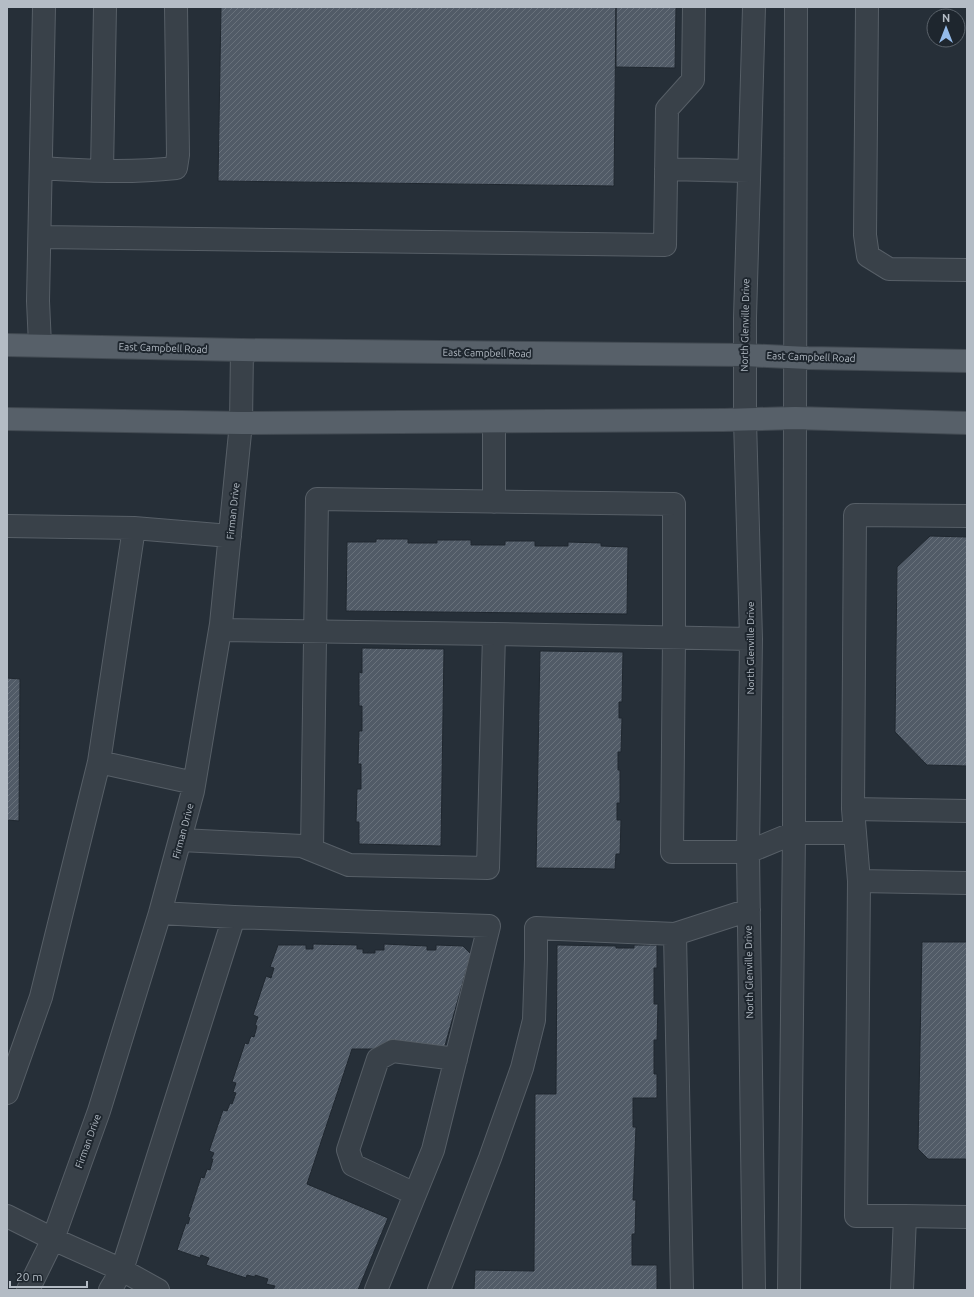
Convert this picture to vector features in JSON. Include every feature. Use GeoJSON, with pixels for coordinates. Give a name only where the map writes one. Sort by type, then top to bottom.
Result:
{"type":"FeatureCollection","features":[{"type":"Feature","properties":{"kind":"main road","name":"East Campbell Road"},"geometry":{"type":"LineString","coordinates":[[7,345],[242,350],[745,355],[967,361]]}},
{"type":"Feature","properties":{"kind":"main road"},"geometry":{"type":"LineString","coordinates":[[7,419],[242,423],[745,420],[794,418],[967,423]]}},
{"type":"Feature","properties":{"kind":"street"},"geometry":{"type":"LineString","coordinates":[[40,345],[38,301],[44,7]]}},
{"type":"Feature","properties":{"kind":"street"},"geometry":{"type":"LineString","coordinates":[[102,171],[105,7]]}},
{"type":"Feature","properties":{"kind":"street"},"geometry":{"type":"LineString","coordinates":[[41,168],[102,171],[176,168],[178,155],[176,7]]}},
{"type":"Feature","properties":{"kind":"street"},"geometry":{"type":"LineString","coordinates":[[40,237],[665,245],[667,109],[693,80],[694,7]]}},
{"type":"Feature","properties":{"kind":"street","name":"North Glenville Drive"},"geometry":{"type":"LineString","coordinates":[[754,7],[748,171],[745,355],[745,420],[751,640],[748,910],[754,1290]]}},
{"type":"Feature","properties":{"kind":"street"},"geometry":{"type":"LineString","coordinates":[[789,1290],[794,833],[796,7]]}},
{"type":"Feature","properties":{"kind":"street"},"geometry":{"type":"LineString","coordinates":[[867,7],[865,235],[868,256],[889,269],[967,270]]}},
{"type":"Feature","properties":{"kind":"street"},"geometry":{"type":"LineString","coordinates":[[666,169],[748,171]]}},
{"type":"Feature","properties":{"kind":"street","name":"Firman Drive"},"geometry":{"type":"LineString","coordinates":[[28,1290],[53,1239],[98,1111],[160,913],[181,840],[194,783],[220,630],[242,423],[242,350]]}},
{"type":"Feature","properties":{"kind":"street"},"geometry":{"type":"LineString","coordinates":[[494,422],[494,502]]}},
{"type":"Feature","properties":{"kind":"street"},"geometry":{"type":"LineString","coordinates":[[312,850],[318,500],[674,504],[672,852],[748,852],[794,833],[855,833]]}},
{"type":"Feature","properties":{"kind":"street"},"geometry":{"type":"LineString","coordinates":[[967,516],[855,514],[853,809],[859,881],[856,1216],[967,1217]]}},
{"type":"Feature","properties":{"kind":"street"},"geometry":{"type":"LineString","coordinates":[[7,526],[134,528],[230,536]]}},
{"type":"Feature","properties":{"kind":"street"},"geometry":{"type":"LineString","coordinates":[[7,1094],[41,997],[98,762],[134,528]]}},
{"type":"Feature","properties":{"kind":"street"},"geometry":{"type":"LineString","coordinates":[[220,630],[751,640]]}},
{"type":"Feature","properties":{"kind":"street"},"geometry":{"type":"LineString","coordinates":[[181,840],[302,846],[349,865],[488,868],[494,634]]}},
{"type":"Feature","properties":{"kind":"street"},"geometry":{"type":"LineString","coordinates":[[98,762],[194,783]]}},
{"type":"Feature","properties":{"kind":"street"},"geometry":{"type":"LineString","coordinates":[[853,809],[967,811]]}},
{"type":"Feature","properties":{"kind":"street"},"geometry":{"type":"LineString","coordinates":[[859,881],[967,883]]}},
{"type":"Feature","properties":{"kind":"street"},"geometry":{"type":"LineString","coordinates":[[439,1290],[490,1158],[522,1068],[534,1020],[536,928],[675,934],[748,910]]}},
{"type":"Feature","properties":{"kind":"street"},"geometry":{"type":"LineString","coordinates":[[160,913],[489,926],[433,1150],[376,1290]]}},
{"type":"Feature","properties":{"kind":"street"},"geometry":{"type":"LineString","coordinates":[[110,1290],[122,1270],[234,917]]}},
{"type":"Feature","properties":{"kind":"street"},"geometry":{"type":"LineString","coordinates":[[675,934],[682,1290]]}},
{"type":"Feature","properties":{"kind":"street"},"geometry":{"type":"LineString","coordinates":[[415,1194],[353,1166],[348,1150],[378,1059],[393,1051],[456,1059]]}},
{"type":"Feature","properties":{"kind":"street"},"geometry":{"type":"LineString","coordinates":[[7,1216],[53,1239],[122,1270],[158,1290]]}},
{"type":"Feature","properties":{"kind":"street"},"geometry":{"type":"LineString","coordinates":[[902,1290],[904,1216]]}},
{"type":"Feature","properties":{"kind":"building"},"geometry":{"type":"Polygon","coordinates":[[[221,7],[616,7],[614,186],[218,181],[221,7]]]}},
{"type":"Feature","properties":{"kind":"building"},"geometry":{"type":"Polygon","coordinates":[[[616,7],[676,7],[675,68],[616,67],[616,7]]]}},
{"type":"Feature","properties":{"kind":"building"},"geometry":{"type":"Polygon","coordinates":[[[930,536],[967,537],[967,766],[927,765],[895,732],[897,567],[930,536]]]}},
{"type":"Feature","properties":{"kind":"building"},"geometry":{"type":"Polygon","coordinates":[[[376,539],[408,539],[408,543],[437,543],[437,540],[471,540],[471,545],[505,545],[505,541],[535,541],[535,546],[568,546],[568,542],[601,543],[601,546],[628,547],[627,614],[346,611],[347,542],[376,542],[376,539]]]}},
{"type":"Feature","properties":{"kind":"building"},"geometry":{"type":"Polygon","coordinates":[[[362,648],[444,649],[441,846],[359,844],[359,822],[356,822],[357,789],[361,789],[361,764],[358,764],[359,731],[362,731],[362,706],[359,706],[359,672],[362,673],[362,648]]]}},
{"type":"Feature","properties":{"kind":"building"},"geometry":{"type":"Polygon","coordinates":[[[540,651],[623,652],[622,702],[619,702],[619,718],[622,718],[621,752],[618,752],[618,770],[620,770],[620,803],[617,803],[617,820],[621,820],[620,854],[616,854],[615,869],[536,868],[540,651]]]}},
{"type":"Feature","properties":{"kind":"building"},"geometry":{"type":"Polygon","coordinates":[[[7,678],[20,679],[19,821],[7,820],[7,678]]]}},
{"type":"Feature","properties":{"kind":"building"},"geometry":{"type":"Polygon","coordinates":[[[922,942],[967,942],[967,1159],[928,1159],[918,1149],[922,942]]]}},
{"type":"Feature","properties":{"kind":"building"},"geometry":{"type":"Polygon","coordinates":[[[313,944],[357,945],[357,949],[363,949],[363,953],[375,953],[375,950],[384,950],[384,944],[427,946],[427,950],[436,950],[436,945],[463,946],[471,954],[444,1049],[352,1049],[307,1184],[388,1218],[358,1290],[273,1290],[275,1286],[266,1284],[268,1279],[255,1275],[255,1277],[247,1275],[246,1278],[206,1265],[209,1258],[201,1255],[200,1258],[177,1250],[186,1223],[188,1224],[190,1218],[188,1217],[201,1177],[204,1178],[207,1169],[210,1170],[213,1159],[211,1159],[214,1153],[209,1151],[223,1110],[227,1111],[230,1103],[232,1104],[236,1093],[233,1092],[236,1083],[232,1082],[245,1043],[248,1044],[251,1036],[254,1037],[257,1026],[255,1025],[258,1017],[253,1015],[266,976],[271,978],[274,968],[270,967],[278,945],[306,945],[306,949],[313,949],[313,944]]]}},
{"type":"Feature","properties":{"kind":"building"},"geometry":{"type":"Polygon","coordinates":[[[557,945],[616,946],[616,948],[634,948],[634,945],[657,945],[657,968],[654,968],[654,1004],[658,1004],[657,1040],[654,1040],[654,1074],[657,1074],[657,1098],[633,1098],[633,1127],[636,1127],[633,1200],[636,1200],[635,1234],[632,1234],[632,1265],[657,1265],[657,1290],[474,1290],[475,1270],[534,1271],[535,1094],[556,1094],[557,945]]]}}]}
